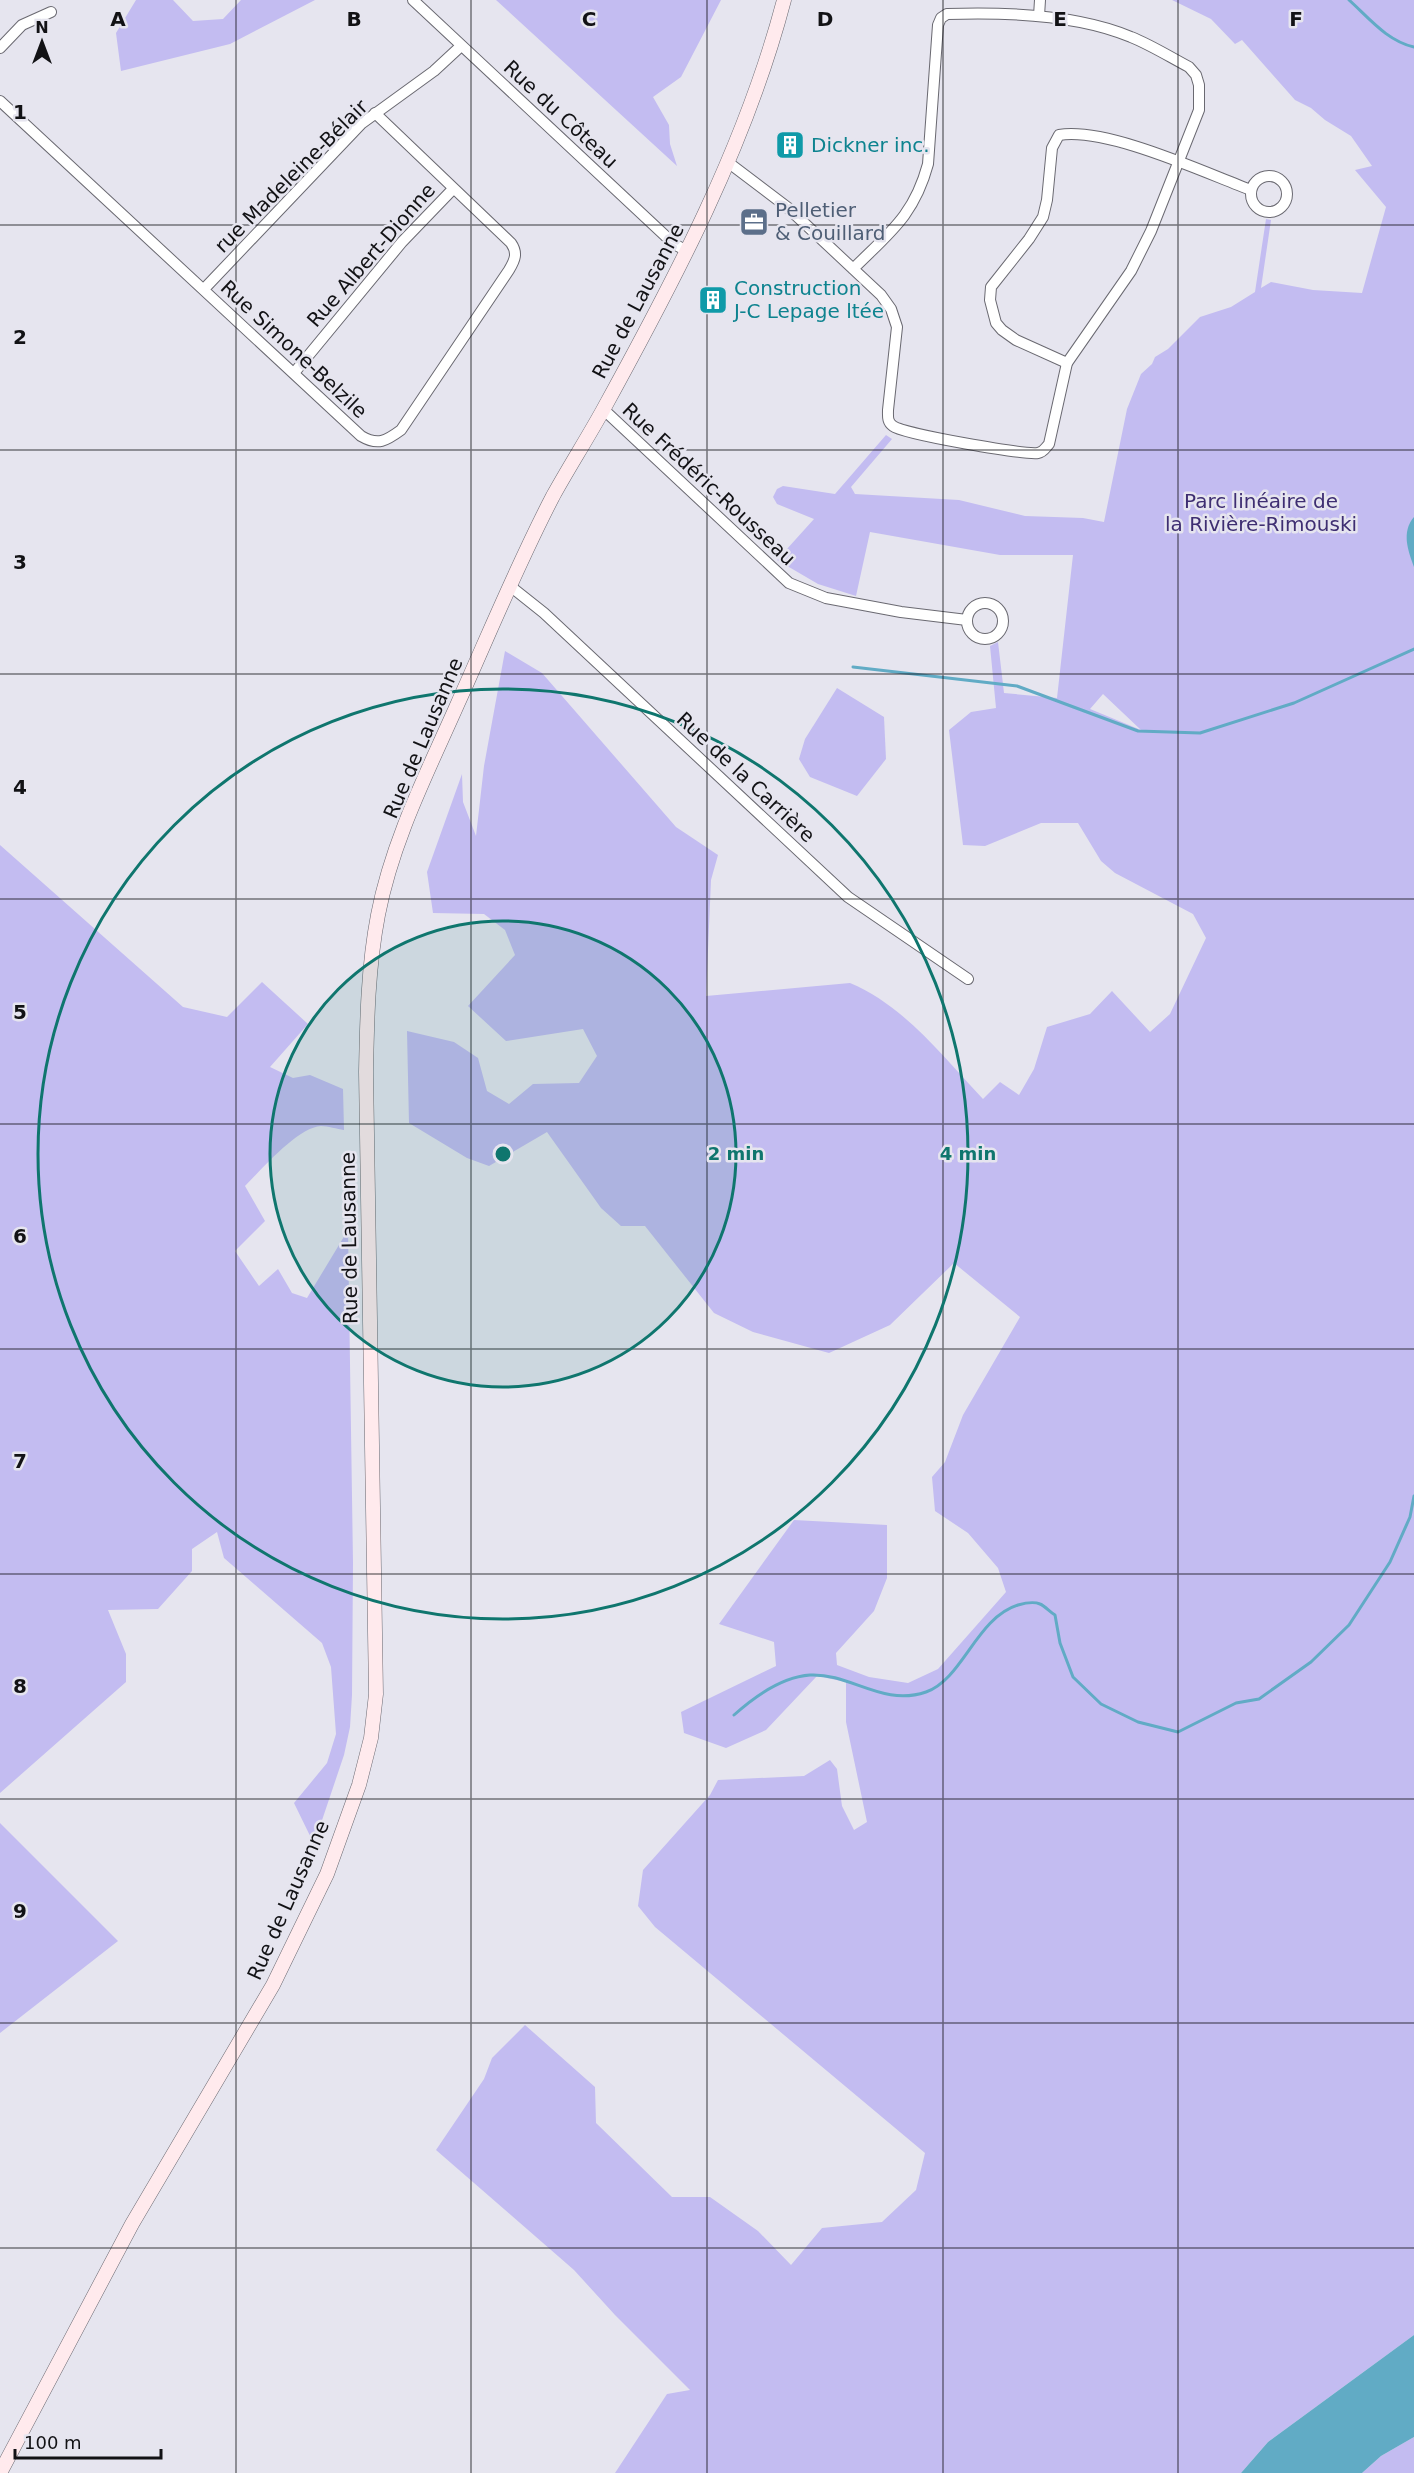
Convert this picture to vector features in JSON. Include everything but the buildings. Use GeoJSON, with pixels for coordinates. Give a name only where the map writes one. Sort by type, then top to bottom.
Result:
{"type":"FeatureCollection","features":[{"type":"Feature","properties":{"kind":"street","name":"Rue du Côteau"},"geometry":{"type":"LineString","coordinates":[[413,0],[674,244],[687,250]]}},
{"type":"Feature","properties":{"kind":"street","name":"Rue de Lausanne"},"geometry":{"type":"LineString","coordinates":[[0,2473],[132,2224],[273,1984],[327,1874],[361,1775],[371,1738],[376,1694],[366,1072],[367,993],[378,914],[396,850],[416,799],[510,586],[553,497],[603,409],[687,250],[729,163],[771,48],[784,0]]}},
{"type":"Feature","properties":{"kind":"street"},"geometry":{"type":"LineString","coordinates":[[1039,16],[1040,0]]}},
{"type":"Feature","properties":{"kind":"street"},"geometry":{"type":"LineString","coordinates":[[0,48],[22,25],[51,12]]}},
{"type":"Feature","properties":{"kind":"street"},"geometry":{"type":"LineString","coordinates":[[729,163],[788,207],[891,309],[897,327],[888,410],[888,420],[891,426],[1016,451],[1037,453],[1043,451],[1049,444],[1067,363],[1131,271],[1150,231],[1199,110],[1199,85],[1196,75],[1189,67],[1130,36],[1095,25],[1039,16],[947,14],[941,18],[938,25],[928,164],[922,187],[913,205],[900,222],[853,269]]}},
{"type":"Feature","properties":{"kind":"street","name":"rue Madeleine-Bélair"},"geometry":{"type":"LineString","coordinates":[[204,289],[361,124],[434,71],[461,46]]}},
{"type":"Feature","properties":{"kind":"street","name":"Rue Simone-Belzile"},"geometry":{"type":"LineString","coordinates":[[0,101],[361,436],[372,442],[388,440],[400,430],[515,259],[515,249],[511,243],[375,113]]}},
{"type":"Feature","properties":{"kind":"street"},"geometry":{"type":"LineString","coordinates":[[1067,363],[1016,340],[1002,330],[996,323],[990,300],[991,287],[1029,239],[1043,217],[1052,148],[1059,135],[1088,134],[1126,144],[1251,190]]}},
{"type":"Feature","properties":{"kind":"street","name":"Rue Albert-Dionne"},"geometry":{"type":"LineString","coordinates":[[294,373],[402,242],[453,189]]}},
{"type":"Feature","properties":{"kind":"street","name":"Rue Frédéric-Rousseau"},"geometry":{"type":"LineString","coordinates":[[603,409],[789,583],[826,598],[902,612],[967,620]]}},
{"type":"Feature","properties":{"kind":"street","name":"Rue de la Carrière"},"geometry":{"type":"LineString","coordinates":[[510,586],[544,613],[848,897],[968,979]]}},
{"type":"Feature","properties":{"kind":"green space"},"geometry":{"type":"Polygon","coordinates":[[[136,0],[173,0],[193,21],[223,19],[241,0],[315,0],[230,44],[121,71],[116,33],[136,0]]]}},
{"type":"Feature","properties":{"kind":"green space"},"geometry":{"type":"Polygon","coordinates":[[[496,0],[721,0],[681,77],[653,97],[669,125],[670,144],[677,166],[496,0]]]}},
{"type":"Feature","properties":{"kind":"green space","name":"Parc linéaire de la Rivière-Rimouski"},"geometry":{"type":"Polygon","coordinates":[[[1172,0],[1414,0],[1414,2335],[1268,2442],[1241,2473],[615,2473],[667,2394],[690,2390],[574,2270],[436,2150],[484,2079],[492,2058],[525,2025],[595,2087],[596,2123],[672,2197],[710,2197],[758,2231],[791,2265],[822,2228],[882,2222],[916,2190],[925,2153],[655,1927],[638,1906],[643,1870],[710,1795],[718,1780],[804,1776],[830,1760],[837,1769],[842,1806],[854,1830],[867,1822],[846,1722],[846,1682],[817,1676],[766,1730],[726,1748],[684,1733],[681,1712],[776,1666],[774,1642],[719,1624],[794,1520],[887,1525],[887,1578],[874,1611],[836,1653],[837,1665],[869,1677],[908,1683],[938,1669],[1006,1592],[998,1568],[968,1533],[935,1511],[932,1477],[945,1462],[963,1415],[1020,1317],[954,1263],[890,1325],[829,1353],[753,1332],[714,1313],[645,1226],[621,1226],[601,1208],[547,1132],[489,1166],[467,1158],[409,1123],[407,1031],[454,1042],[478,1058],[487,1091],[509,1104],[533,1084],[579,1083],[597,1056],[583,1029],[506,1041],[468,1006],[515,955],[505,930],[484,914],[433,913],[427,872],[462,774],[463,802],[476,836],[484,766],[505,651],[542,673],[676,827],[718,855],[711,880],[706,996],[850,983],[870,993],[906,1019],[983,1099],[1000,1082],[1019,1095],[1034,1069],[1047,1027],[1090,1014],[1112,991],[1150,1032],[1170,1014],[1206,938],[1193,914],[1115,873],[1101,861],[1078,823],[1041,823],[985,846],[963,845],[949,730],[971,712],[996,708],[990,646],[998,642],[1004,693],[1057,698],[1073,555],[1000,555],[870,532],[856,596],[818,584],[777,560],[814,519],[777,504],[773,497],[777,489],[783,486],[835,494],[886,435],[892,439],[851,487],[855,494],[959,500],[1025,516],[1083,518],[1104,522],[1127,409],[1141,374],[1152,364],[1155,357],[1168,349],[1200,317],[1231,307],[1255,292],[1266,219],[1271,220],[1261,288],[1271,282],[1313,290],[1362,293],[1386,207],[1355,170],[1372,166],[1351,136],[1325,120],[1311,108],[1295,100],[1242,40],[1235,44],[1211,19],[1172,0]],[[1103,694],[1090,709],[1141,730],[1103,694]]]}},
{"type":"Feature","properties":{"kind":"green space"},"geometry":{"type":"Polygon","coordinates":[[[837,688],[884,717],[886,759],[857,796],[810,777],[799,759],[805,739],[837,688]]]}},
{"type":"Feature","properties":{"kind":"green space"},"geometry":{"type":"Polygon","coordinates":[[[0,845],[183,1007],[227,1017],[262,982],[308,1024],[270,1067],[293,1078],[310,1075],[343,1089],[344,1130],[327,1126],[312,1128],[280,1150],[245,1186],[265,1221],[235,1251],[259,1286],[278,1269],[292,1293],[307,1298],[348,1230],[353,1563],[352,1695],[350,1727],[344,1755],[314,1844],[294,1803],[327,1763],[336,1734],[331,1667],[322,1643],[224,1558],[217,1532],[192,1549],[192,1571],[158,1609],[108,1610],[126,1654],[126,1682],[0,1793],[0,845]]]}},
{"type":"Feature","properties":{"kind":"green space"},"geometry":{"type":"Polygon","coordinates":[[[0,1823],[118,1941],[0,2033],[0,1823]]]}},
{"type":"Feature","properties":{"kind":"green space"},"geometry":{"type":"Polygon","coordinates":[[[1414,2437],[1414,2473],[1362,2473],[1381,2456],[1414,2437]]]}},
{"type":"Feature","properties":{"kind":"water"},"geometry":{"type":"Polygon","coordinates":[[[1414,517],[1414,567],[1408,548],[1407,535],[1414,517]]]}},
{"type":"Feature","properties":{"kind":"water"},"geometry":{"type":"Polygon","coordinates":[[[1414,2335],[1414,2437],[1381,2456],[1362,2473],[1241,2473],[1268,2442],[1414,2335]]]}},
{"type":"Feature","properties":{"kind":"waterway"},"geometry":{"type":"LineString","coordinates":[[1349,0],[1395,40],[1414,47]]}},
{"type":"Feature","properties":{"kind":"waterway"},"geometry":{"type":"LineString","coordinates":[[853,667],[1017,686],[1138,731],[1200,733],[1294,703],[1414,649]]}},
{"type":"Feature","properties":{"kind":"waterway"},"geometry":{"type":"LineString","coordinates":[[734,1715],[750,1701],[778,1684],[810,1675],[839,1679],[881,1693],[910,1695],[926,1692],[939,1685],[950,1675],[991,1622],[1018,1605],[1032,1602],[1042,1605],[1055,1615],[1060,1643],[1073,1677],[1101,1704],[1138,1722],[1178,1732],[1236,1703],[1259,1699],[1311,1662],[1349,1625],[1390,1562],[1410,1517],[1414,1496]]}},
{"type":"Feature","properties":{"kind":"place","name":"Dickner inc."},"geometry":{"type":"Point","coordinates":[790,145]}},
{"type":"Feature","properties":{"kind":"place","name":"Pelletier & Couillard"},"geometry":{"type":"Point","coordinates":[754,222]}},
{"type":"Feature","properties":{"kind":"place","name":"Construction J-C Lepage ltée"},"geometry":{"type":"Point","coordinates":[713,300]}}]}
